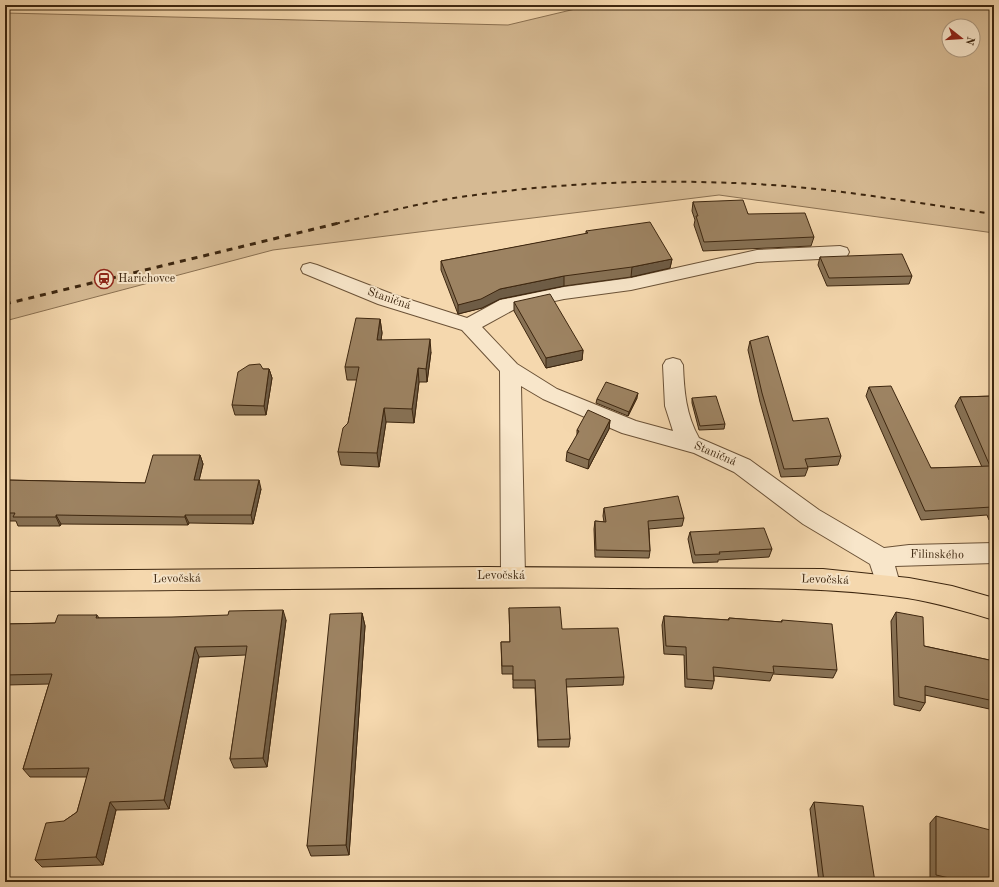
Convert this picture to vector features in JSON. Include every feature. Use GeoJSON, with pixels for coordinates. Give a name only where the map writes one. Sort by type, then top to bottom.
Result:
{"type":"FeatureCollection","features":[{"type":"Feature","properties":{"kind":"main road","name":"Levočská"},"geometry":{"type":"LineString","coordinates":[[5,581],[513,576],[821,579],[888,584],[938,593],[994,609]]}},
{"type":"Feature","properties":{"kind":"street"},"geometry":{"type":"LineString","coordinates":[[469,325],[507,305],[564,293],[631,284],[757,256],[840,252]]}},
{"type":"Feature","properties":{"kind":"street","name":"Staničná"},"geometry":{"type":"LineString","coordinates":[[310,269],[384,298],[469,325],[510,369],[550,394],[630,427],[701,447],[742,466],[811,517],[881,558]]}},
{"type":"Feature","properties":{"kind":"street"},"geometry":{"type":"LineString","coordinates":[[673,365],[674,399],[682,428],[691,444]]}},
{"type":"Feature","properties":{"kind":"street"},"geometry":{"type":"LineString","coordinates":[[510,369],[513,576]]}},
{"type":"Feature","properties":{"kind":"street","name":"Filinského"},"geometry":{"type":"LineString","coordinates":[[881,558],[899,554],[967,555],[994,553]]}},
{"type":"Feature","properties":{"kind":"street"},"geometry":{"type":"LineString","coordinates":[[881,558],[888,584]]}},
{"type":"Feature","properties":{"kind":"shaded area"},"geometry":{"type":"Polygon","coordinates":[[[592,5],[994,5],[994,233],[719,195],[273,250],[5,321],[5,13],[508,25],[592,5]]]}},
{"type":"Feature","properties":{"kind":"building"},"geometry":{"type":"Polygon","coordinates":[[[743,200],[748,214],[805,213],[814,237],[704,242],[693,202],[743,200]]]}},
{"type":"Feature","properties":{"kind":"building"},"geometry":{"type":"Polygon","coordinates":[[[650,222],[672,259],[632,267],[564,276],[500,289],[481,299],[458,305],[441,261],[588,233],[586,231],[650,222]]]}},
{"type":"Feature","properties":{"kind":"building"},"geometry":{"type":"Polygon","coordinates":[[[902,254],[912,276],[829,278],[820,257],[902,254]]]}},
{"type":"Feature","properties":{"kind":"building"},"geometry":{"type":"Polygon","coordinates":[[[550,294],[583,350],[546,358],[514,302],[550,294]]]}},
{"type":"Feature","properties":{"kind":"building"},"geometry":{"type":"Polygon","coordinates":[[[356,318],[380,319],[377,340],[430,339],[426,369],[418,368],[412,409],[384,408],[377,453],[338,452],[343,428],[348,423],[359,367],[345,367],[356,318]]]}},
{"type":"Feature","properties":{"kind":"building"},"geometry":{"type":"Polygon","coordinates":[[[768,336],[793,421],[828,418],[841,456],[805,459],[808,468],[784,469],[762,393],[750,341],[768,336]]]}},
{"type":"Feature","properties":{"kind":"building"},"geometry":{"type":"Polygon","coordinates":[[[260,364],[263,369],[269,369],[264,406],[232,405],[238,372],[249,365],[260,364]]]}},
{"type":"Feature","properties":{"kind":"building"},"geometry":{"type":"Polygon","coordinates":[[[606,382],[638,393],[629,412],[597,399],[606,382]]]}},
{"type":"Feature","properties":{"kind":"building"},"geometry":{"type":"Polygon","coordinates":[[[891,386],[931,468],[990,466],[960,397],[994,396],[994,511],[992,507],[925,511],[869,387],[891,386]]]}},
{"type":"Feature","properties":{"kind":"building"},"geometry":{"type":"Polygon","coordinates":[[[716,396],[725,424],[700,426],[692,398],[716,396]]]}},
{"type":"Feature","properties":{"kind":"building"},"geometry":{"type":"Polygon","coordinates":[[[588,410],[610,420],[589,460],[567,452],[579,431],[577,430],[588,410]]]}},
{"type":"Feature","properties":{"kind":"building"},"geometry":{"type":"Polygon","coordinates":[[[153,455],[200,455],[194,480],[259,480],[251,515],[185,515],[185,517],[56,515],[56,517],[13,517],[15,513],[5,513],[5,480],[145,483],[153,455]]]}},
{"type":"Feature","properties":{"kind":"building"},"geometry":{"type":"Polygon","coordinates":[[[678,496],[684,518],[648,521],[650,551],[596,550],[595,521],[606,522],[604,508],[678,496]]]}},
{"type":"Feature","properties":{"kind":"building"},"geometry":{"type":"Polygon","coordinates":[[[764,528],[772,549],[719,552],[720,554],[695,555],[690,532],[764,528]]]}},
{"type":"Feature","properties":{"kind":"building"},"geometry":{"type":"Polygon","coordinates":[[[560,607],[562,629],[618,628],[624,677],[566,679],[570,739],[538,740],[535,680],[513,680],[513,666],[502,666],[501,642],[510,642],[509,608],[560,607]]]}},
{"type":"Feature","properties":{"kind":"building"},"geometry":{"type":"Polygon","coordinates":[[[283,610],[263,758],[230,759],[247,646],[195,647],[164,800],[110,802],[96,857],[35,860],[46,823],[64,821],[77,812],[89,768],[23,769],[52,674],[5,675],[5,624],[55,623],[58,615],[97,615],[96,618],[172,617],[228,615],[229,611],[283,610]]]}},
{"type":"Feature","properties":{"kind":"building"},"geometry":{"type":"Polygon","coordinates":[[[896,612],[923,617],[924,646],[994,661],[994,701],[925,686],[925,703],[899,697],[896,612]]]}},
{"type":"Feature","properties":{"kind":"building"},"geometry":{"type":"Polygon","coordinates":[[[362,613],[346,845],[307,846],[330,614],[362,613]]]}},
{"type":"Feature","properties":{"kind":"building"},"geometry":{"type":"Polygon","coordinates":[[[664,616],[729,620],[729,618],[782,622],[782,620],[832,624],[837,670],[773,666],[774,673],[713,667],[714,681],[687,679],[686,647],[666,646],[664,616]]]}},
{"type":"Feature","properties":{"kind":"building"},"geometry":{"type":"Polygon","coordinates":[[[814,802],[863,806],[875,882],[824,882],[814,802]]]}},
{"type":"Feature","properties":{"kind":"building"},"geometry":{"type":"Polygon","coordinates":[[[936,816],[994,831],[994,882],[967,882],[936,875],[936,816]]]}},
{"type":"Feature","properties":{"kind":"railway"},"geometry":{"type":"LineString","coordinates":[[335,224],[422,204],[475,195],[580,184],[650,182],[785,186],[875,196],[994,214]]}},
{"type":"Feature","properties":{"kind":"railway"},"geometry":{"type":"LineString","coordinates":[[5,304],[339,223]]}},
{"type":"Feature","properties":{"kind":"place","name":"Harichovce"},"geometry":{"type":"Point","coordinates":[104,279]}}]}
